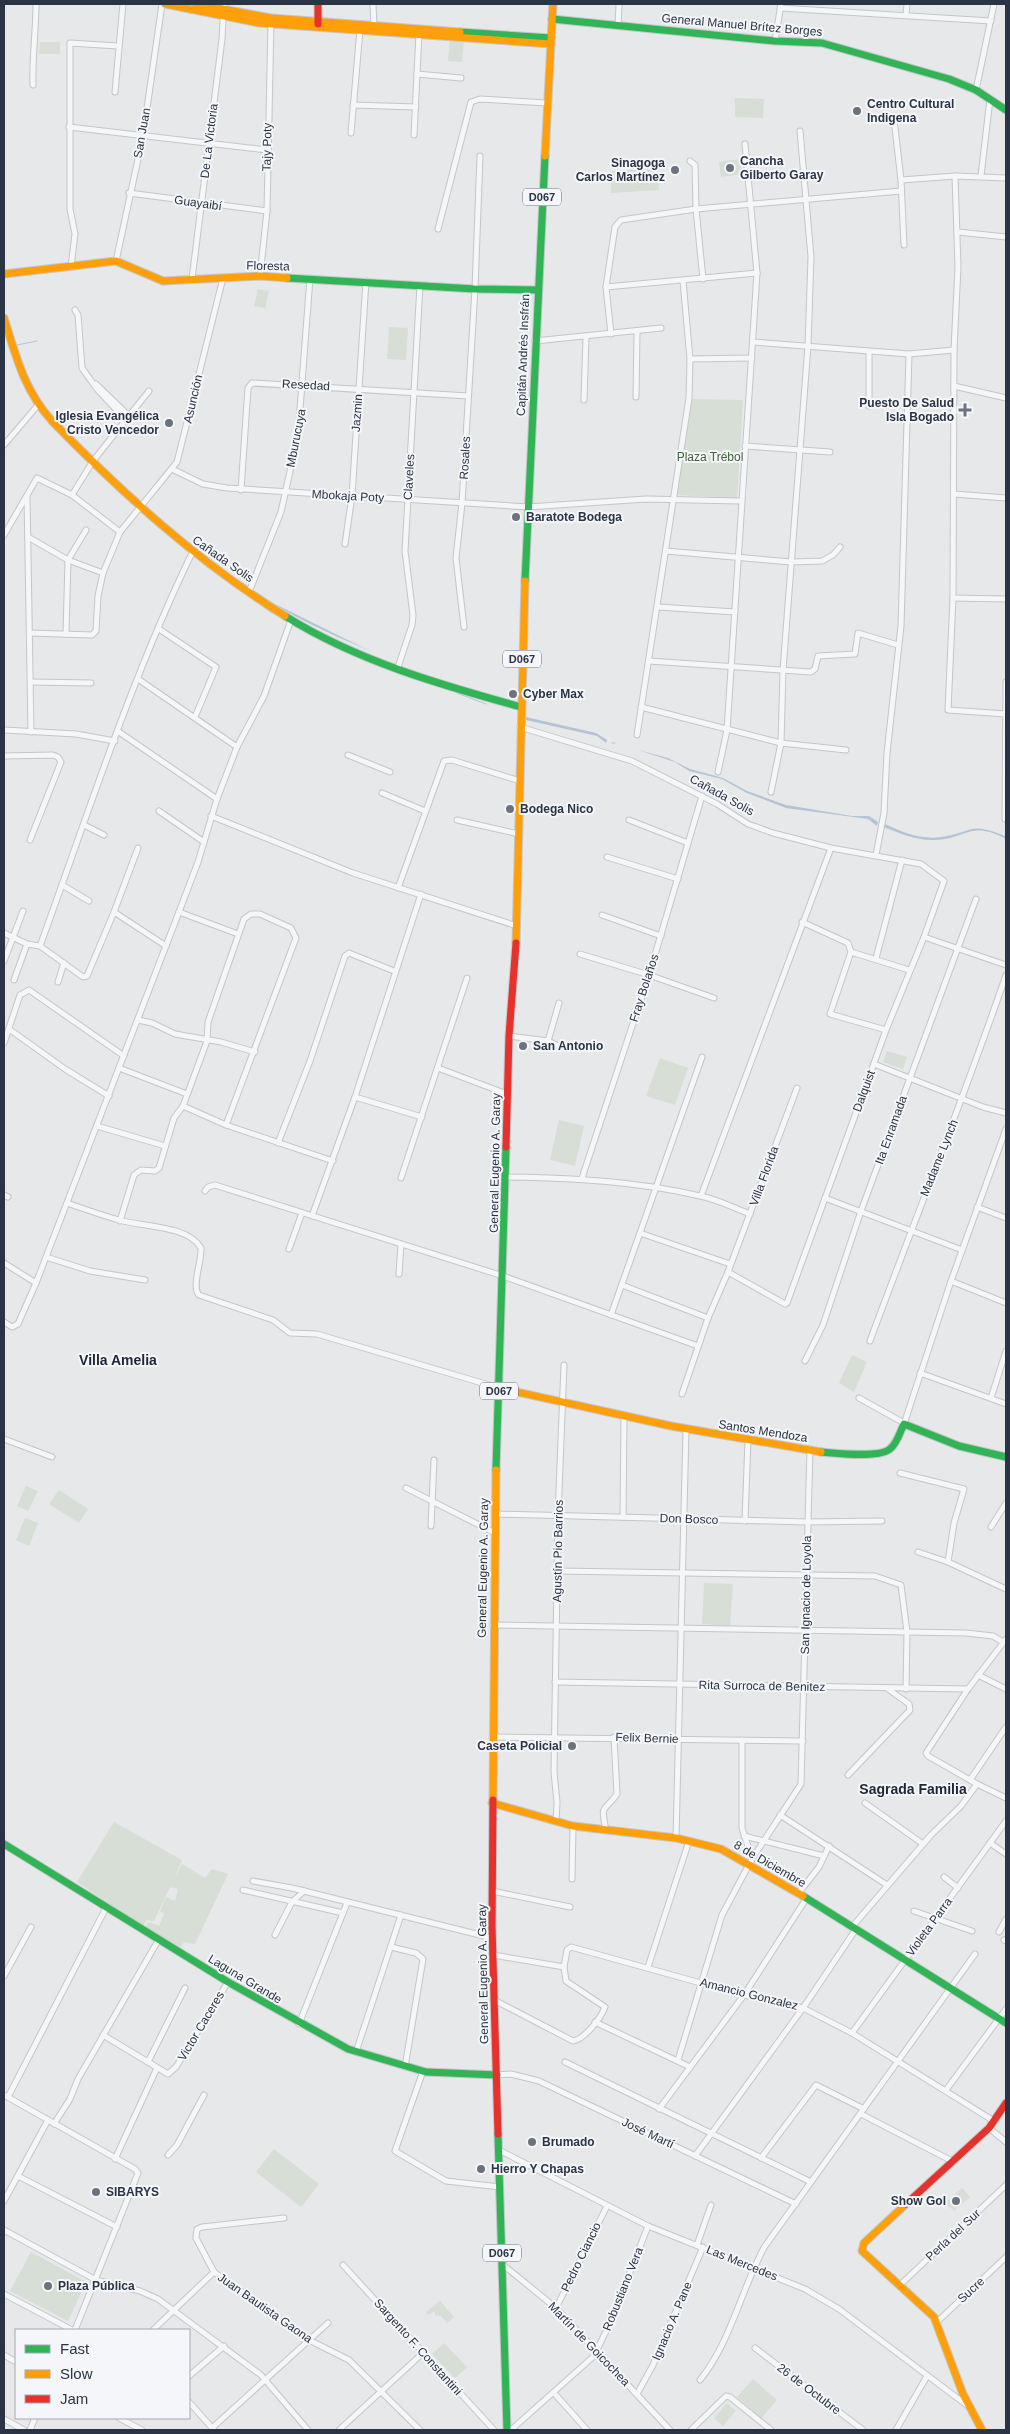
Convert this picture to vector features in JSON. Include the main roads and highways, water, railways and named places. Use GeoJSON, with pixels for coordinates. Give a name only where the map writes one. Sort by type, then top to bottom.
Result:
{"type":"FeatureCollection","features":[{"type":"Feature","properties":{"kind":"main road"},"geometry":{"type":"LineString","coordinates":[[164,4],[224,10]]}},
{"type":"Feature","properties":{"kind":"main road"},"geometry":{"type":"LineString","coordinates":[[196,4],[270,21],[419,30],[551,41]]}},
{"type":"Feature","properties":{"kind":"main road"},"geometry":{"type":"LineString","coordinates":[[318,4],[318,24]]}},
{"type":"Feature","properties":{"kind":"main road","name":"Capitán Andrés Insfrán"},"geometry":{"type":"LineString","coordinates":[[521,707],[537,290],[553,4]]}},
{"type":"Feature","properties":{"kind":"main road","name":"General Manuel Brítez Borges"},"geometry":{"type":"LineString","coordinates":[[552,19],[775,41],[829,44],[920,70],[976,90],[1006,110]]}},
{"type":"Feature","properties":{"kind":"main road"},"geometry":{"type":"LineString","coordinates":[[318,24],[360,30],[374,27]]}},
{"type":"Feature","properties":{"kind":"main road","name":"Floresta"},"geometry":{"type":"LineString","coordinates":[[4,274],[116,261],[162,281],[260,276],[420,284],[475,289],[537,290]]}},
{"type":"Feature","properties":{"kind":"main road","name":"Cañada Solis"},"geometry":{"type":"LineString","coordinates":[[4,320],[24,380],[38,405],[139,508],[192,553],[291,620],[327,639],[461,690],[521,707]]}},
{"type":"Feature","properties":{"kind":"main road","name":"General Eugenio A. Garay"},"geometry":{"type":"LineString","coordinates":[[508,2428],[492,1938],[492,1737],[495,1514],[509,1036],[516,926],[516,863],[519,834],[521,707]]}},
{"type":"Feature","properties":{"kind":"main road","name":"Santos Mendoza"},"geometry":{"type":"LineString","coordinates":[[499,1388],[686,1430],[810,1450],[844,1453],[888,1451],[894,1447],[904,1423],[959,1446],[1006,1457]]}},
{"type":"Feature","properties":{"kind":"main road","name":"8 de Diciembre"},"geometry":{"type":"LineString","coordinates":[[492,1804],[504,1805],[573,1826],[676,1838],[721,1849],[751,1862],[798,1894],[906,1958],[1003,2021]]}},
{"type":"Feature","properties":{"kind":"main road","name":"Laguna Grande"},"geometry":{"type":"LineString","coordinates":[[4,1844],[228,1982],[300,2024],[356,2052],[422,2071],[496,2075]]}},
{"type":"Feature","properties":{"kind":"main road"},"geometry":{"type":"LineString","coordinates":[[982,2430],[969,2406],[937,2322],[862,2251],[864,2243],[989,2128],[1006,2103]]}},
{"type":"Feature","properties":{"kind":"water"},"geometry":{"type":"Polygon","coordinates":[[[167,527],[225,571],[273,603],[372,652],[308,623],[258,595],[205,557],[167,527]]]}},
{"type":"Feature","properties":{"kind":"water"},"geometry":{"type":"Polygon","coordinates":[[[526,717],[596,733],[607,740],[606,743],[597,736],[526,720],[526,717]]]}},
{"type":"Feature","properties":{"kind":"water"},"geometry":{"type":"Polygon","coordinates":[[[638,750],[668,758],[690,769],[723,778],[747,791],[786,805],[852,816],[869,816],[878,822],[877,826],[868,819],[786,808],[747,793],[722,779],[689,771],[675,762],[638,750]]]}},
{"type":"Feature","properties":{"kind":"water"},"geometry":{"type":"Polygon","coordinates":[[[885,824],[919,836],[934,838],[978,828],[1005,836],[1006,839],[994,833],[975,831],[943,839],[926,840],[895,832],[884,827],[885,824]]]}},
{"type":"Feature","properties":{"kind":"waterway"},"geometry":{"type":"LineString","coordinates":[[17,345],[37,341]]}},
{"type":"Feature","properties":{"kind":"waterway"},"geometry":{"type":"LineString","coordinates":[[265,608],[272,613]]}},
{"type":"Feature","properties":{"kind":"waterway"},"geometry":{"type":"LineString","coordinates":[[457,693],[486,704]]}},
{"type":"Feature","properties":{"kind":"place","name":"Centro Cultural Indigena"},"geometry":{"type":"Point","coordinates":[857,111]}},
{"type":"Feature","properties":{"kind":"place","name":"Cancha Gilberto Garay"},"geometry":{"type":"Point","coordinates":[730,168]}},
{"type":"Feature","properties":{"kind":"place","name":"Sinagoga Carlos Martínez"},"geometry":{"type":"Point","coordinates":[675,170]}},
{"type":"Feature","properties":{"kind":"place","name":"Puesto De Salud Isla Bogado"},"geometry":{"type":"Point","coordinates":[965,410]}},
{"type":"Feature","properties":{"kind":"place","name":"Iglesia Evangélica Cristo Vencedor"},"geometry":{"type":"Point","coordinates":[169,423]}},
{"type":"Feature","properties":{"kind":"place","name":"Baratote Bodega"},"geometry":{"type":"Point","coordinates":[516,517]}},
{"type":"Feature","properties":{"kind":"place","name":"Cyber Max"},"geometry":{"type":"Point","coordinates":[513,694]}},
{"type":"Feature","properties":{"kind":"place","name":"Bodega Nico"},"geometry":{"type":"Point","coordinates":[510,809]}},
{"type":"Feature","properties":{"kind":"place","name":"San Antonio"},"geometry":{"type":"Point","coordinates":[523,1046]}},
{"type":"Feature","properties":{"kind":"place","name":"Caseta Policial"},"geometry":{"type":"Point","coordinates":[572,1746]}},
{"type":"Feature","properties":{"kind":"place","name":"Brumado"},"geometry":{"type":"Point","coordinates":[532,2142]}},
{"type":"Feature","properties":{"kind":"place","name":"Hierro Y Chapas"},"geometry":{"type":"Point","coordinates":[481,2169]}},
{"type":"Feature","properties":{"kind":"place","name":"SIBARYS"},"geometry":{"type":"Point","coordinates":[96,2192]}},
{"type":"Feature","properties":{"kind":"place","name":"Show Gol"},"geometry":{"type":"Point","coordinates":[956,2201]}},
{"type":"Feature","properties":{"kind":"place","name":"Plaza Pública"},"geometry":{"type":"Point","coordinates":[48,2286]}},
{"type":"Feature","properties":{"kind":"district","name":"Villa Amelia"},"geometry":{"type":"Point","coordinates":[118,1360]}},
{"type":"Feature","properties":{"kind":"district","name":"Sagrada Familia"},"geometry":{"type":"Point","coordinates":[913,1789]}},
{"type":"Feature","properties":{"kind":"park label","name":"Plaza Trébol"},"geometry":{"type":"Point","coordinates":[710,457]}}]}
